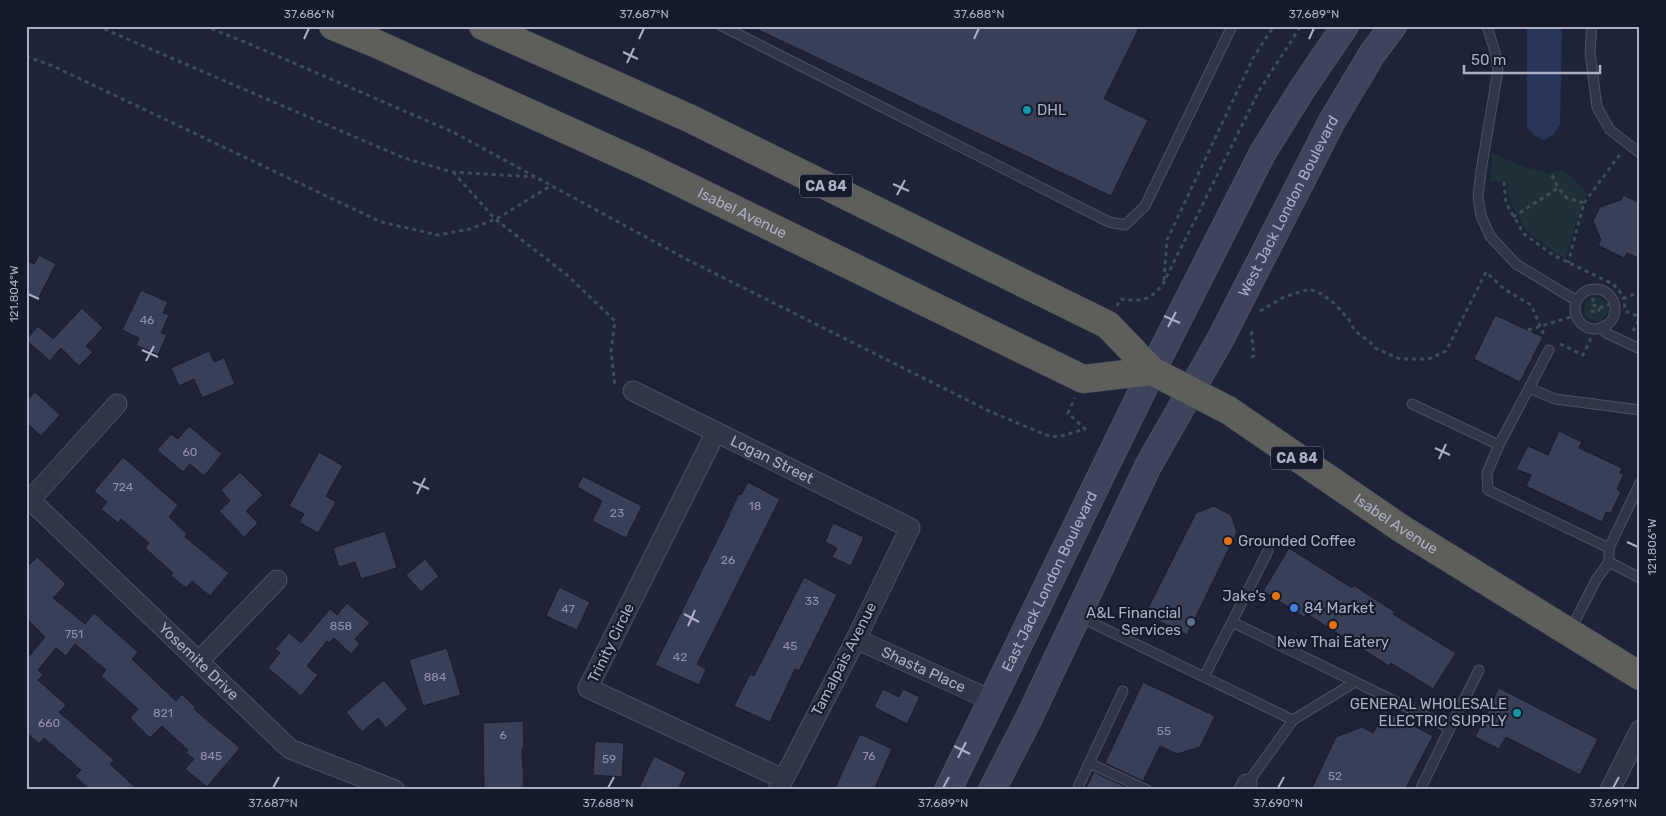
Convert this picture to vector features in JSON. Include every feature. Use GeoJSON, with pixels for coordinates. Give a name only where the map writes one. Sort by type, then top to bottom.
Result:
{"type":"FeatureCollection","features":[{"type":"Feature","properties":{"kind":"highway","name":"Isabel Avenue"},"geometry":{"type":"LineString","coordinates":[[333,26],[377,44],[646,166],[1083,379],[1152,371]]}},
{"type":"Feature","properties":{"kind":"highway","name":"Isabel Avenue"},"geometry":{"type":"LineString","coordinates":[[483,26],[691,119],[1108,325],[1152,371],[1228,410],[1388,520],[1640,676]]}},
{"type":"Feature","properties":{"kind":"main road"},"geometry":{"type":"LineString","coordinates":[[1152,371],[1262,154],[1301,91],[1345,26]]}},
{"type":"Feature","properties":{"kind":"main road","name":"West Jack London Boulevard"},"geometry":{"type":"LineString","coordinates":[[1190,391],[1221,338],[1332,121],[1372,54],[1393,26]]}},
{"type":"Feature","properties":{"kind":"main road","name":"East Jack London Boulevard"},"geometry":{"type":"LineString","coordinates":[[948,790],[1152,371]]}},
{"type":"Feature","properties":{"kind":"main road"},"geometry":{"type":"LineString","coordinates":[[992,790],[1029,718],[1148,466],[1190,391]]}},
{"type":"Feature","properties":{"kind":"street","name":"Logan Street"},"geometry":{"type":"LineString","coordinates":[[624,390],[716,432],[910,528]]}},
{"type":"Feature","properties":{"kind":"street"},"geometry":{"type":"LineString","coordinates":[[28,498],[117,404]]}},
{"type":"Feature","properties":{"kind":"street","name":"Trinity Circle"},"geometry":{"type":"LineString","coordinates":[[716,432],[588,688],[780,784]]}},
{"type":"Feature","properties":{"kind":"street","name":"Yosemite Drive"},"geometry":{"type":"LineString","coordinates":[[28,498],[290,749],[395,790]]}},
{"type":"Feature","properties":{"kind":"street","name":"Tamalpais Avenue"},"geometry":{"type":"LineString","coordinates":[[780,784],[856,639],[910,528]]}},
{"type":"Feature","properties":{"kind":"street"},"geometry":{"type":"LineString","coordinates":[[198,661],[277,580]]}},
{"type":"Feature","properties":{"kind":"street","name":"Shasta Place"},"geometry":{"type":"LineString","coordinates":[[856,639],[991,700]]}},
{"type":"Feature","properties":{"kind":"street"},"geometry":{"type":"LineString","coordinates":[[1610,790],[1640,730]]}},
{"type":"Feature","properties":{"kind":"lane"},"geometry":{"type":"LineString","coordinates":[[722,26],[1109,222],[1124,225],[1145,206],[1232,26]]}},
{"type":"Feature","properties":{"kind":"lane"},"geometry":{"type":"LineString","coordinates":[[1487,26],[1498,70],[1481,170],[1478,196],[1481,216],[1490,236],[1516,264],[1577,301]]}},
{"type":"Feature","properties":{"kind":"lane"},"geometry":{"type":"LineString","coordinates":[[1592,26],[1590,52],[1598,106],[1610,130],[1640,153]]}},
{"type":"Feature","properties":{"kind":"lane"},"geometry":{"type":"LineString","coordinates":[[1591,290],[1606,292],[1614,302],[1614,315],[1611,321],[1604,326],[1593,329],[1581,324],[1575,312],[1577,301],[1582,293],[1591,290]]}},
{"type":"Feature","properties":{"kind":"lane"},"geometry":{"type":"LineString","coordinates":[[1604,326],[1606,333],[1640,349]]}},
{"type":"Feature","properties":{"kind":"lane"},"geometry":{"type":"LineString","coordinates":[[1548,350],[1499,445],[1487,474],[1488,490],[1608,548]]}},
{"type":"Feature","properties":{"kind":"lane"},"geometry":{"type":"LineString","coordinates":[[1529,388],[1555,398],[1640,410]]}},
{"type":"Feature","properties":{"kind":"lane"},"geometry":{"type":"LineString","coordinates":[[1412,404],[1499,445]]}},
{"type":"Feature","properties":{"kind":"lane"},"geometry":{"type":"LineString","coordinates":[[1570,632],[1596,580],[1609,562],[1608,548],[1639,485]]}},
{"type":"Feature","properties":{"kind":"lane"},"geometry":{"type":"LineString","coordinates":[[1204,677],[1268,551]]}},
{"type":"Feature","properties":{"kind":"lane"},"geometry":{"type":"LineString","coordinates":[[1609,562],[1640,578]]}},
{"type":"Feature","properties":{"kind":"lane"},"geometry":{"type":"LineString","coordinates":[[1077,616],[1293,720]]}},
{"type":"Feature","properties":{"kind":"lane"},"geometry":{"type":"LineString","coordinates":[[1232,622],[1450,728]]}},
{"type":"Feature","properties":{"kind":"lane"},"geometry":{"type":"LineString","coordinates":[[1420,790],[1479,670]]}},
{"type":"Feature","properties":{"kind":"lane"},"geometry":{"type":"LineString","coordinates":[[1246,787],[1293,720],[1355,682]]}},
{"type":"Feature","properties":{"kind":"lane"},"geometry":{"type":"LineString","coordinates":[[1077,790],[1123,692]]}},
{"type":"Feature","properties":{"kind":"lane"},"geometry":{"type":"LineString","coordinates":[[1089,763],[1147,790]]}},
{"type":"Feature","properties":{"kind":"path"},"geometry":{"type":"LineString","coordinates":[[97,26],[404,158],[452,172],[538,177]]}},
{"type":"Feature","properties":{"kind":"path"},"geometry":{"type":"LineString","coordinates":[[204,26],[453,132],[688,260],[989,411],[1046,435],[1058,437],[1085,428],[1068,412]]}},
{"type":"Feature","properties":{"kind":"path"},"geometry":{"type":"LineString","coordinates":[[1163,284],[1167,240],[1254,58],[1274,26]]}},
{"type":"Feature","properties":{"kind":"path"},"geometry":{"type":"LineString","coordinates":[[1120,299],[1140,301],[1155,294],[1163,284],[1260,89],[1301,26]]}},
{"type":"Feature","properties":{"kind":"path"},"geometry":{"type":"LineString","coordinates":[[26,56],[55,67],[381,222],[438,235],[470,229],[495,219],[552,185]]}},
{"type":"Feature","properties":{"kind":"path"},"geometry":{"type":"LineString","coordinates":[[1568,263],[1584,203],[1627,144]]}},
{"type":"Feature","properties":{"kind":"path"},"geometry":{"type":"LineString","coordinates":[[452,172],[495,219],[567,275],[616,321],[611,351],[624,390]]}},
{"type":"Feature","properties":{"kind":"path"},"geometry":{"type":"LineString","coordinates":[[1552,175],[1558,188],[1567,198],[1584,203]]}},
{"type":"Feature","properties":{"kind":"path"},"geometry":{"type":"LineString","coordinates":[[1504,182],[1506,203],[1524,234],[1553,255],[1613,284],[1624,298],[1625,310],[1640,317]]}},
{"type":"Feature","properties":{"kind":"path"},"geometry":{"type":"LineString","coordinates":[[1513,217],[1558,188]]}},
{"type":"Feature","properties":{"kind":"path"},"geometry":{"type":"LineString","coordinates":[[1259,312],[1284,297],[1309,289],[1322,294],[1336,305],[1349,320],[1354,330],[1375,348],[1400,358],[1429,359],[1446,351],[1486,272],[1504,289],[1531,305],[1544,336],[1583,355],[1594,334],[1593,329]]}},
{"type":"Feature","properties":{"kind":"path"},"geometry":{"type":"LineString","coordinates":[[1591,290],[1594,305],[1592,311]]}},
{"type":"Feature","properties":{"kind":"path"},"geometry":{"type":"LineString","coordinates":[[1528,330],[1592,311],[1597,313],[1600,308],[1640,292]]}},
{"type":"Feature","properties":{"kind":"path"},"geometry":{"type":"LineString","coordinates":[[1594,305],[1600,308]]}},
{"type":"Feature","properties":{"kind":"path"},"geometry":{"type":"LineString","coordinates":[[1251,357],[1254,356],[1251,328],[1255,320]]}},
{"type":"Feature","properties":{"kind":"shaded area"},"geometry":{"type":"Polygon","coordinates":[[[1492,153],[1527,168],[1548,173],[1563,170],[1588,194],[1584,198],[1565,259],[1527,232],[1510,202],[1507,182],[1490,181],[1492,153]]]}},
{"type":"Feature","properties":{"kind":"shaded area"},"geometry":{"type":"Polygon","coordinates":[[[1596,297],[1601,298],[1607,304],[1607,314],[1601,320],[1596,321],[1591,320],[1585,314],[1584,309],[1585,304],[1591,298],[1596,297]]]}},
{"type":"Feature","properties":{"kind":"water"},"geometry":{"type":"Polygon","coordinates":[[[1527,26],[1559,26],[1562,33],[1560,124],[1554,134],[1544,140],[1535,136],[1527,127],[1527,26]]]}},
{"type":"Feature","properties":{"kind":"building","name":"DHL"},"geometry":{"type":"Polygon","coordinates":[[[750,26],[1140,26],[1104,99],[1148,120],[1111,196],[750,26]]]}},
{"type":"Feature","properties":{"kind":"building"},"geometry":{"type":"Polygon","coordinates":[[[1623,195],[1640,203],[1640,259],[1627,253],[1624,258],[1598,245],[1601,240],[1593,221],[1600,207],[1621,200],[1623,195]]]}},
{"type":"Feature","properties":{"kind":"building"},"geometry":{"type":"Polygon","coordinates":[[[39,255],[56,264],[38,299],[26,292],[26,260],[34,264],[39,255]]]}},
{"type":"Feature","properties":{"kind":"building"},"geometry":{"type":"Polygon","coordinates":[[[141,290],[168,302],[163,313],[169,315],[161,333],[167,335],[158,355],[136,345],[139,338],[122,330],[141,290]]]}},
{"type":"Feature","properties":{"kind":"building"},"geometry":{"type":"Polygon","coordinates":[[[82,308],[103,328],[86,346],[93,352],[79,366],[61,348],[50,361],[26,340],[38,326],[53,339],[82,308]]]}},
{"type":"Feature","properties":{"kind":"building"},"geometry":{"type":"Polygon","coordinates":[[[1495,315],[1543,337],[1520,382],[1474,359],[1495,315]]]}},
{"type":"Feature","properties":{"kind":"building"},"geometry":{"type":"Polygon","coordinates":[[[209,351],[214,362],[224,358],[235,384],[202,398],[194,379],[179,386],[171,368],[209,351]]]}},
{"type":"Feature","properties":{"kind":"building"},"geometry":{"type":"Polygon","coordinates":[[[35,392],[60,415],[41,436],[26,422],[26,401],[35,392]]]}},
{"type":"Feature","properties":{"kind":"building"},"geometry":{"type":"Polygon","coordinates":[[[189,426],[222,454],[204,476],[190,464],[183,472],[157,450],[171,434],[178,439],[189,426]]]}},
{"type":"Feature","properties":{"kind":"building"},"geometry":{"type":"Polygon","coordinates":[[[1559,431],[1582,442],[1579,448],[1622,468],[1620,473],[1624,474],[1617,489],[1621,492],[1611,513],[1606,512],[1602,522],[1526,486],[1531,475],[1516,469],[1528,446],[1548,455],[1559,431]]]}},
{"type":"Feature","properties":{"kind":"building"},"geometry":{"type":"Polygon","coordinates":[[[319,452],[343,466],[326,496],[336,502],[318,533],[299,522],[304,514],[289,506],[319,452]]]}},
{"type":"Feature","properties":{"kind":"building"},"geometry":{"type":"Polygon","coordinates":[[[123,457],[178,505],[169,517],[187,534],[185,537],[229,573],[210,596],[192,581],[186,588],[171,576],[173,573],[145,548],[149,543],[121,519],[118,523],[101,509],[107,502],[94,491],[123,457]]]}},
{"type":"Feature","properties":{"kind":"building"},"geometry":{"type":"Polygon","coordinates":[[[240,472],[263,495],[246,511],[258,523],[244,537],[219,511],[230,501],[221,490],[240,472]]]}},
{"type":"Feature","properties":{"kind":"building"},"geometry":{"type":"Polygon","coordinates":[[[583,476],[642,506],[626,538],[592,521],[602,501],[577,487],[583,476]]]}},
{"type":"Feature","properties":{"kind":"building"},"geometry":{"type":"Polygon","coordinates":[[[748,482],[780,499],[697,664],[706,669],[699,685],[655,665],[739,494],[741,495],[748,482]]]}},
{"type":"Feature","properties":{"kind":"building"},"geometry":{"type":"Polygon","coordinates":[[[1214,506],[1231,515],[1237,532],[1187,635],[1145,614],[1196,513],[1214,506]]]}},
{"type":"Feature","properties":{"kind":"building"},"geometry":{"type":"Polygon","coordinates":[[[833,523],[864,537],[851,566],[832,557],[837,548],[825,542],[833,523]]]}},
{"type":"Feature","properties":{"kind":"building"},"geometry":{"type":"Polygon","coordinates":[[[385,531],[397,568],[361,579],[355,562],[339,567],[333,548],[385,531]]]}},
{"type":"Feature","properties":{"kind":"building"},"geometry":{"type":"Polygon","coordinates":[[[1289,548],[1352,588],[1353,585],[1395,612],[1393,614],[1456,653],[1433,689],[1391,663],[1389,666],[1307,614],[1304,617],[1263,591],[1289,548]]]}},
{"type":"Feature","properties":{"kind":"building"},"geometry":{"type":"Polygon","coordinates":[[[37,557],[66,584],[53,598],[85,624],[94,613],[138,652],[132,659],[176,701],[182,694],[196,708],[194,709],[240,748],[207,787],[185,769],[194,759],[186,753],[188,750],[162,726],[150,738],[130,718],[138,709],[101,676],[106,670],[75,644],[66,656],[56,648],[38,670],[43,675],[38,680],[66,705],[59,712],[114,760],[110,764],[138,790],[90,790],[75,776],[81,770],[44,738],[39,744],[26,732],[26,660],[45,637],[26,618],[26,568],[37,557]]]}},
{"type":"Feature","properties":{"kind":"building"},"geometry":{"type":"Polygon","coordinates":[[[425,559],[439,576],[421,592],[406,575],[425,559]]]}},
{"type":"Feature","properties":{"kind":"building"},"geometry":{"type":"Polygon","coordinates":[[[804,577],[837,595],[799,671],[795,669],[770,722],[734,706],[750,674],[754,676],[804,577]]]}},
{"type":"Feature","properties":{"kind":"building"},"geometry":{"type":"Polygon","coordinates":[[[559,587],[590,602],[577,630],[546,616],[559,587]]]}},
{"type":"Feature","properties":{"kind":"building"},"geometry":{"type":"Polygon","coordinates":[[[347,603],[370,623],[355,639],[360,644],[351,654],[334,638],[329,643],[327,641],[307,666],[318,675],[301,696],[268,668],[280,653],[275,649],[289,633],[301,643],[330,609],[337,615],[347,603]]]}},
{"type":"Feature","properties":{"kind":"building"},"geometry":{"type":"Polygon","coordinates":[[[447,648],[461,695],[423,706],[409,660],[447,648]]]}},
{"type":"Feature","properties":{"kind":"building"},"geometry":{"type":"Polygon","coordinates":[[[384,680],[408,709],[386,728],[378,718],[362,732],[346,712],[384,680]]]}},
{"type":"Feature","properties":{"kind":"building"},"geometry":{"type":"Polygon","coordinates":[[[1143,682],[1215,716],[1200,747],[1177,754],[1160,746],[1143,781],[1105,763],[1143,682]]]}},
{"type":"Feature","properties":{"kind":"building","name":"GENERAL WHOLESALE ELECTRIC SUPPLY"},"geometry":{"type":"Polygon","coordinates":[[[1499,688],[1598,739],[1580,775],[1506,737],[1499,749],[1475,737],[1499,688]]]}},
{"type":"Feature","properties":{"kind":"building"},"geometry":{"type":"Polygon","coordinates":[[[883,689],[899,697],[903,689],[920,697],[907,724],[874,707],[883,689]]]}},
{"type":"Feature","properties":{"kind":"building"},"geometry":{"type":"Polygon","coordinates":[[[1385,711],[1433,736],[1405,790],[1311,790],[1336,737],[1362,727],[1373,733],[1385,711]]]}},
{"type":"Feature","properties":{"kind":"building"},"geometry":{"type":"Polygon","coordinates":[[[523,721],[524,790],[484,790],[483,723],[523,721]]]}},
{"type":"Feature","properties":{"kind":"building"},"geometry":{"type":"Polygon","coordinates":[[[860,734],[892,749],[874,790],[834,790],[860,734]]]}},
{"type":"Feature","properties":{"kind":"building"},"geometry":{"type":"Polygon","coordinates":[[[595,741],[624,743],[622,777],[593,775],[595,741]]]}},
{"type":"Feature","properties":{"kind":"building"},"geometry":{"type":"Polygon","coordinates":[[[654,756],[686,772],[678,790],[638,790],[654,756]]]}},
{"type":"Feature","properties":{"kind":"building"},"geometry":{"type":"Polygon","coordinates":[[[1094,772],[1132,790],[1085,790],[1094,772]]]}},
{"type":"Feature","properties":{"kind":"place","name":"DHL"},"geometry":{"type":"Point","coordinates":[1027,110]}},
{"type":"Feature","properties":{"kind":"place","name":"Grounded Coffee"},"geometry":{"type":"Point","coordinates":[1228,541]}},
{"type":"Feature","properties":{"kind":"place","name":"Jake's"},"geometry":{"type":"Point","coordinates":[1276,596]}},
{"type":"Feature","properties":{"kind":"place","name":"84 Market"},"geometry":{"type":"Point","coordinates":[1294,608]}},
{"type":"Feature","properties":{"kind":"place","name":"A&L Financial Services"},"geometry":{"type":"Point","coordinates":[1191,622]}},
{"type":"Feature","properties":{"kind":"place","name":"New Thai Eatery"},"geometry":{"type":"Point","coordinates":[1333,625]}},
{"type":"Feature","properties":{"kind":"place","name":"GENERAL WHOLESALE ELECTRIC SUPPLY"},"geometry":{"type":"Point","coordinates":[1517,713]}}]}
